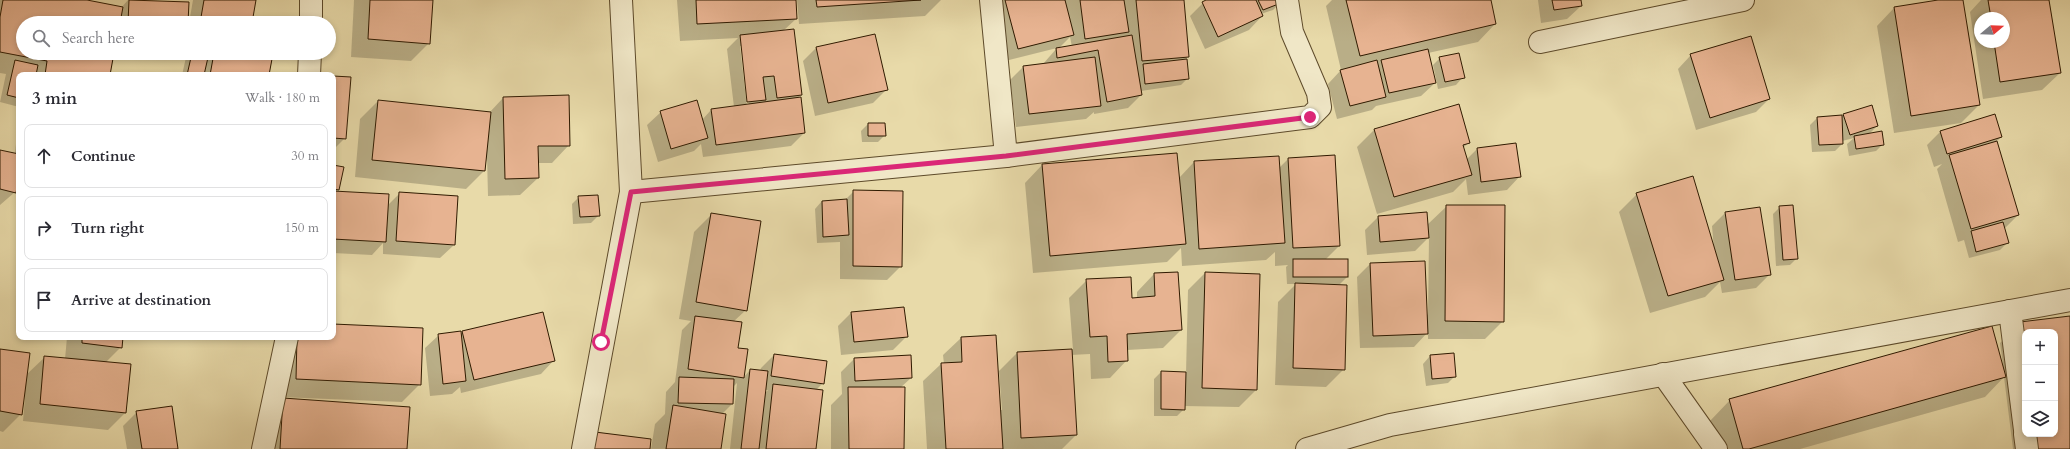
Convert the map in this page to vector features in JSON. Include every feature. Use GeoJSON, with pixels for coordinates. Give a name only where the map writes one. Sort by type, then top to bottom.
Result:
{"type":"FeatureCollection","features":[{"type":"Feature","properties":{"kind":"street"},"geometry":{"type":"LineString","coordinates":[[311,0],[311,16]]}},
{"type":"Feature","properties":{"kind":"street"},"geometry":{"type":"LineString","coordinates":[[583,449],[631,192],[621,0]]}},
{"type":"Feature","properties":{"kind":"street"},"geometry":{"type":"LineString","coordinates":[[991,0],[1006,156]]}},
{"type":"Feature","properties":{"kind":"street"},"geometry":{"type":"LineString","coordinates":[[631,192],[1006,156],[1310,117],[1320,107],[1318,93],[1292,32],[1287,0]]}},
{"type":"Feature","properties":{"kind":"street"},"geometry":{"type":"LineString","coordinates":[[1540,42],[1743,0]]}},
{"type":"Feature","properties":{"kind":"street"},"geometry":{"type":"LineString","coordinates":[[309,72],[310,60]]}},
{"type":"Feature","properties":{"kind":"street"},"geometry":{"type":"LineString","coordinates":[[1307,449],[1390,424],[2070,300]]}},
{"type":"Feature","properties":{"kind":"street"},"geometry":{"type":"LineString","coordinates":[[2010,311],[2022,406]]}},
{"type":"Feature","properties":{"kind":"street"},"geometry":{"type":"LineString","coordinates":[[263,449],[286,340]]}},
{"type":"Feature","properties":{"kind":"street"},"geometry":{"type":"LineString","coordinates":[[1663,374],[1716,449]]}},
{"type":"Feature","properties":{"kind":"street"},"geometry":{"type":"LineString","coordinates":[[2025,437],[2027,449]]}},
{"type":"Feature","properties":{"kind":"building"},"geometry":{"type":"Polygon","coordinates":[[[3,0],[87,0],[123,7],[121,16],[16,16],[16,55],[0,52],[0,17],[3,0]]]}},
{"type":"Feature","properties":{"kind":"building"},"geometry":{"type":"Polygon","coordinates":[[[129,0],[189,2],[188,16],[128,16],[129,0]]]}},
{"type":"Feature","properties":{"kind":"building"},"geometry":{"type":"Polygon","coordinates":[[[204,0],[256,0],[253,16],[201,16],[204,0]]]}},
{"type":"Feature","properties":{"kind":"building"},"geometry":{"type":"Polygon","coordinates":[[[370,0],[433,0],[430,44],[368,39],[370,0]]]}},
{"type":"Feature","properties":{"kind":"building"},"geometry":{"type":"Polygon","coordinates":[[[696,0],[796,0],[797,19],[697,24],[696,0]]]}},
{"type":"Feature","properties":{"kind":"building"},"geometry":{"type":"Polygon","coordinates":[[[816,0],[921,0],[817,7],[816,0]]]}},
{"type":"Feature","properties":{"kind":"building"},"geometry":{"type":"Polygon","coordinates":[[[1005,0],[1065,0],[1074,35],[1018,49],[1005,0]]]}},
{"type":"Feature","properties":{"kind":"building"},"geometry":{"type":"Polygon","coordinates":[[[1080,0],[1124,0],[1129,32],[1085,39],[1080,0]]]}},
{"type":"Feature","properties":{"kind":"building"},"geometry":{"type":"Polygon","coordinates":[[[1136,0],[1184,0],[1189,57],[1142,61],[1136,0]]]}},
{"type":"Feature","properties":{"kind":"building"},"geometry":{"type":"Polygon","coordinates":[[[1206,0],[1256,0],[1263,16],[1218,37],[1202,2],[1206,0]]]}},
{"type":"Feature","properties":{"kind":"building"},"geometry":{"type":"Polygon","coordinates":[[[1258,0],[1280,0],[1281,3],[1263,10],[1258,0]]]}},
{"type":"Feature","properties":{"kind":"building"},"geometry":{"type":"Polygon","coordinates":[[[1346,0],[1491,0],[1496,24],[1360,56],[1346,0]]]}},
{"type":"Feature","properties":{"kind":"building"},"geometry":{"type":"Polygon","coordinates":[[[1552,0],[1581,0],[1582,6],[1554,10],[1552,0]]]}},
{"type":"Feature","properties":{"kind":"building"},"geometry":{"type":"Polygon","coordinates":[[[1938,0],[1963,0],[1980,105],[1911,116],[1894,7],[1938,0]]]}},
{"type":"Feature","properties":{"kind":"building"},"geometry":{"type":"Polygon","coordinates":[[[1988,0],[2049,0],[2061,73],[2000,82],[1995,48],[2010,48],[2010,12],[1990,12],[1988,0]]]}},
{"type":"Feature","properties":{"kind":"building"},"geometry":{"type":"Polygon","coordinates":[[[794,29],[802,95],[777,98],[774,76],[763,77],[766,100],[747,102],[740,35],[794,29]]]}},
{"type":"Feature","properties":{"kind":"building"},"geometry":{"type":"Polygon","coordinates":[[[875,34],[888,90],[828,103],[816,47],[875,34]]]}},
{"type":"Feature","properties":{"kind":"building"},"geometry":{"type":"Polygon","coordinates":[[[1132,35],[1142,95],[1107,102],[1098,50],[1057,58],[1056,48],[1132,35]]]}},
{"type":"Feature","properties":{"kind":"building"},"geometry":{"type":"Polygon","coordinates":[[[1751,36],[1770,99],[1710,118],[1690,54],[1751,36]]]}},
{"type":"Feature","properties":{"kind":"building"},"geometry":{"type":"Polygon","coordinates":[[[1428,49],[1436,83],[1389,93],[1381,60],[1428,49]]]}},
{"type":"Feature","properties":{"kind":"building"},"geometry":{"type":"Polygon","coordinates":[[[1459,53],[1465,78],[1445,82],[1439,57],[1459,53]]]}},
{"type":"Feature","properties":{"kind":"building"},"geometry":{"type":"Polygon","coordinates":[[[1095,57],[1101,106],[1029,114],[1023,66],[1095,57]]]}},
{"type":"Feature","properties":{"kind":"building"},"geometry":{"type":"Polygon","coordinates":[[[1187,59],[1189,79],[1145,84],[1143,64],[1187,59]]]}},
{"type":"Feature","properties":{"kind":"building"},"geometry":{"type":"Polygon","coordinates":[[[15,60],[38,65],[37,72],[16,72],[16,97],[7,95],[15,60]]]}},
{"type":"Feature","properties":{"kind":"building"},"geometry":{"type":"Polygon","coordinates":[[[42,60],[113,60],[111,72],[45,72],[47,61],[42,60]]]}},
{"type":"Feature","properties":{"kind":"building"},"geometry":{"type":"Polygon","coordinates":[[[190,60],[207,60],[205,72],[188,72],[190,60]]]}},
{"type":"Feature","properties":{"kind":"building"},"geometry":{"type":"Polygon","coordinates":[[[213,60],[272,60],[270,72],[211,72],[213,60]]]}},
{"type":"Feature","properties":{"kind":"building"},"geometry":{"type":"Polygon","coordinates":[[[1377,60],[1386,97],[1350,106],[1340,70],[1377,60]]]}},
{"type":"Feature","properties":{"kind":"building"},"geometry":{"type":"Polygon","coordinates":[[[336,76],[351,77],[346,139],[336,138],[336,76]]]}},
{"type":"Feature","properties":{"kind":"building"},"geometry":{"type":"Polygon","coordinates":[[[569,95],[570,146],[538,146],[539,178],[505,179],[503,97],[569,95]]]}},
{"type":"Feature","properties":{"kind":"building"},"geometry":{"type":"Polygon","coordinates":[[[801,97],[805,133],[716,145],[711,109],[801,97]]]}},
{"type":"Feature","properties":{"kind":"building"},"geometry":{"type":"Polygon","coordinates":[[[378,100],[491,112],[485,171],[372,160],[378,100]]]}},
{"type":"Feature","properties":{"kind":"building"},"geometry":{"type":"Polygon","coordinates":[[[697,100],[708,138],[671,149],[660,111],[697,100]]]}},
{"type":"Feature","properties":{"kind":"building"},"geometry":{"type":"Polygon","coordinates":[[[1459,104],[1470,143],[1463,145],[1472,175],[1394,197],[1374,129],[1459,104]]]}},
{"type":"Feature","properties":{"kind":"building"},"geometry":{"type":"Polygon","coordinates":[[[1872,105],[1878,126],[1850,135],[1843,114],[1872,105]]]}},
{"type":"Feature","properties":{"kind":"building"},"geometry":{"type":"Polygon","coordinates":[[[1995,114],[2002,137],[1947,154],[1940,131],[1995,114]]]}},
{"type":"Feature","properties":{"kind":"building"},"geometry":{"type":"Polygon","coordinates":[[[1842,115],[1843,144],[1819,145],[1817,117],[1842,115]]]}},
{"type":"Feature","properties":{"kind":"building"},"geometry":{"type":"Polygon","coordinates":[[[868,123],[885,123],[886,136],[868,136],[868,123]]]}},
{"type":"Feature","properties":{"kind":"building"},"geometry":{"type":"Polygon","coordinates":[[[1882,131],[1884,145],[1856,149],[1854,136],[1882,131]]]}},
{"type":"Feature","properties":{"kind":"building"},"geometry":{"type":"Polygon","coordinates":[[[1997,141],[2019,215],[1971,229],[1949,155],[1997,141]]]}},
{"type":"Feature","properties":{"kind":"building"},"geometry":{"type":"Polygon","coordinates":[[[1516,143],[1521,177],[1481,182],[1477,148],[1516,143]]]}},
{"type":"Feature","properties":{"kind":"building"},"geometry":{"type":"Polygon","coordinates":[[[0,150],[16,153],[16,193],[0,189],[0,150]]]}},
{"type":"Feature","properties":{"kind":"building"},"geometry":{"type":"Polygon","coordinates":[[[1177,153],[1186,244],[1050,256],[1042,164],[1177,153]]]}},
{"type":"Feature","properties":{"kind":"building"},"geometry":{"type":"Polygon","coordinates":[[[1335,155],[1340,246],[1293,248],[1288,158],[1335,155]]]}},
{"type":"Feature","properties":{"kind":"building"},"geometry":{"type":"Polygon","coordinates":[[[1279,156],[1285,243],[1199,249],[1194,161],[1279,156]]]}},
{"type":"Feature","properties":{"kind":"building"},"geometry":{"type":"Polygon","coordinates":[[[336,166],[344,167],[339,190],[336,190],[336,166]]]}},
{"type":"Feature","properties":{"kind":"building"},"geometry":{"type":"Polygon","coordinates":[[[1693,176],[1724,280],[1668,296],[1636,193],[1693,176]]]}},
{"type":"Feature","properties":{"kind":"building"},"geometry":{"type":"Polygon","coordinates":[[[853,190],[903,191],[902,267],[853,266],[853,190]]]}},
{"type":"Feature","properties":{"kind":"building"},"geometry":{"type":"Polygon","coordinates":[[[336,191],[389,194],[386,242],[336,239],[336,191]]]}},
{"type":"Feature","properties":{"kind":"building"},"geometry":{"type":"Polygon","coordinates":[[[399,192],[458,196],[455,245],[396,241],[399,192]]]}},
{"type":"Feature","properties":{"kind":"building"},"geometry":{"type":"Polygon","coordinates":[[[598,195],[600,216],[580,217],[578,196],[598,195]]]}},
{"type":"Feature","properties":{"kind":"building"},"geometry":{"type":"Polygon","coordinates":[[[847,199],[849,235],[823,237],[822,201],[847,199]]]}},
{"type":"Feature","properties":{"kind":"building"},"geometry":{"type":"Polygon","coordinates":[[[1446,205],[1505,205],[1504,322],[1445,321],[1446,205]]]}},
{"type":"Feature","properties":{"kind":"building"},"geometry":{"type":"Polygon","coordinates":[[[1793,205],[1798,259],[1783,260],[1779,206],[1793,205]]]}},
{"type":"Feature","properties":{"kind":"building"},"geometry":{"type":"Polygon","coordinates":[[[1760,207],[1771,275],[1735,280],[1725,212],[1760,207]]]}},
{"type":"Feature","properties":{"kind":"building"},"geometry":{"type":"Polygon","coordinates":[[[1427,212],[1429,238],[1380,242],[1378,216],[1427,212]]]}},
{"type":"Feature","properties":{"kind":"building"},"geometry":{"type":"Polygon","coordinates":[[[711,213],[761,221],[747,311],[696,302],[711,213]]]}},
{"type":"Feature","properties":{"kind":"building"},"geometry":{"type":"Polygon","coordinates":[[[2003,222],[2009,243],[1976,252],[1971,231],[2003,222]]]}},
{"type":"Feature","properties":{"kind":"building"},"geometry":{"type":"Polygon","coordinates":[[[1293,259],[1348,259],[1348,277],[1293,277],[1293,259]]]}},
{"type":"Feature","properties":{"kind":"building"},"geometry":{"type":"Polygon","coordinates":[[[1425,261],[1428,334],[1373,336],[1370,263],[1425,261]]]}},
{"type":"Feature","properties":{"kind":"building"},"geometry":{"type":"Polygon","coordinates":[[[1178,272],[1182,330],[1127,334],[1128,361],[1108,362],[1107,336],[1090,337],[1086,279],[1131,277],[1132,298],[1155,296],[1154,273],[1178,272]]]}},
{"type":"Feature","properties":{"kind":"building"},"geometry":{"type":"Polygon","coordinates":[[[1205,272],[1260,274],[1257,390],[1202,388],[1205,272]]]}},
{"type":"Feature","properties":{"kind":"building"},"geometry":{"type":"Polygon","coordinates":[[[1295,283],[1347,285],[1345,370],[1293,368],[1295,283]]]}},
{"type":"Feature","properties":{"kind":"building"},"geometry":{"type":"Polygon","coordinates":[[[904,307],[908,337],[854,342],[851,312],[904,307]]]}},
{"type":"Feature","properties":{"kind":"building"},"geometry":{"type":"Polygon","coordinates":[[[543,312],[555,361],[474,380],[462,331],[543,312]]]}},
{"type":"Feature","properties":{"kind":"building"},"geometry":{"type":"Polygon","coordinates":[[[695,316],[742,322],[738,348],[748,349],[744,378],[688,369],[695,316]]]}},
{"type":"Feature","properties":{"kind":"building"},"geometry":{"type":"Polygon","coordinates":[[[2070,316],[2070,449],[2036,449],[2034,437],[2058,437],[2058,329],[2022,329],[2022,338],[2020,322],[2070,316]]]}},
{"type":"Feature","properties":{"kind":"building"},"geometry":{"type":"Polygon","coordinates":[[[336,324],[423,328],[421,385],[296,379],[297,340],[336,340],[336,324]]]}},
{"type":"Feature","properties":{"kind":"building"},"geometry":{"type":"Polygon","coordinates":[[[1992,326],[2006,377],[1749,449],[1743,449],[1729,399],[1992,326]]]}},
{"type":"Feature","properties":{"kind":"building"},"geometry":{"type":"Polygon","coordinates":[[[461,331],[466,381],[443,384],[438,334],[461,331]]]}},
{"type":"Feature","properties":{"kind":"building"},"geometry":{"type":"Polygon","coordinates":[[[996,335],[1003,449],[946,449],[941,363],[962,362],[961,337],[996,335]]]}},
{"type":"Feature","properties":{"kind":"building"},"geometry":{"type":"Polygon","coordinates":[[[82,340],[123,340],[122,348],[82,343],[82,340]]]}},
{"type":"Feature","properties":{"kind":"building"},"geometry":{"type":"Polygon","coordinates":[[[0,349],[30,353],[22,415],[0,411],[0,349]]]}},
{"type":"Feature","properties":{"kind":"building"},"geometry":{"type":"Polygon","coordinates":[[[1072,349],[1077,435],[1021,438],[1017,352],[1072,349]]]}},
{"type":"Feature","properties":{"kind":"building"},"geometry":{"type":"Polygon","coordinates":[[[1454,353],[1456,377],[1432,379],[1430,355],[1454,353]]]}},
{"type":"Feature","properties":{"kind":"building"},"geometry":{"type":"Polygon","coordinates":[[[774,354],[827,361],[824,384],[771,376],[774,354]]]}},
{"type":"Feature","properties":{"kind":"building"},"geometry":{"type":"Polygon","coordinates":[[[911,355],[912,378],[855,381],[854,358],[911,355]]]}},
{"type":"Feature","properties":{"kind":"building"},"geometry":{"type":"Polygon","coordinates":[[[44,356],[131,364],[126,413],[40,404],[44,356]]]}},
{"type":"Feature","properties":{"kind":"building"},"geometry":{"type":"Polygon","coordinates":[[[750,369],[768,371],[759,449],[741,449],[750,369]]]}},
{"type":"Feature","properties":{"kind":"building"},"geometry":{"type":"Polygon","coordinates":[[[1161,371],[1186,372],[1185,410],[1161,409],[1161,371]]]}},
{"type":"Feature","properties":{"kind":"building"},"geometry":{"type":"Polygon","coordinates":[[[679,377],[734,379],[733,404],[678,403],[679,377]]]}},
{"type":"Feature","properties":{"kind":"building"},"geometry":{"type":"Polygon","coordinates":[[[773,384],[823,390],[816,449],[766,449],[773,384]]]}},
{"type":"Feature","properties":{"kind":"building"},"geometry":{"type":"Polygon","coordinates":[[[848,387],[905,387],[904,449],[849,449],[848,387]]]}},
{"type":"Feature","properties":{"kind":"building"},"geometry":{"type":"Polygon","coordinates":[[[283,398],[410,407],[407,449],[280,449],[283,398]]]}},
{"type":"Feature","properties":{"kind":"building"},"geometry":{"type":"Polygon","coordinates":[[[673,405],[726,414],[721,449],[666,449],[673,405]]]}},
{"type":"Feature","properties":{"kind":"building"},"geometry":{"type":"Polygon","coordinates":[[[172,406],[178,449],[142,449],[136,411],[172,406]]]}},
{"type":"Feature","properties":{"kind":"building"},"geometry":{"type":"Polygon","coordinates":[[[595,432],[651,439],[650,449],[593,449],[595,432]]]}},
{"type":"Feature","properties":{"kind":"route"},"geometry":{"type":"LineString","coordinates":[[601,342],[631,192],[1006,156],[1310,117]]}}]}
